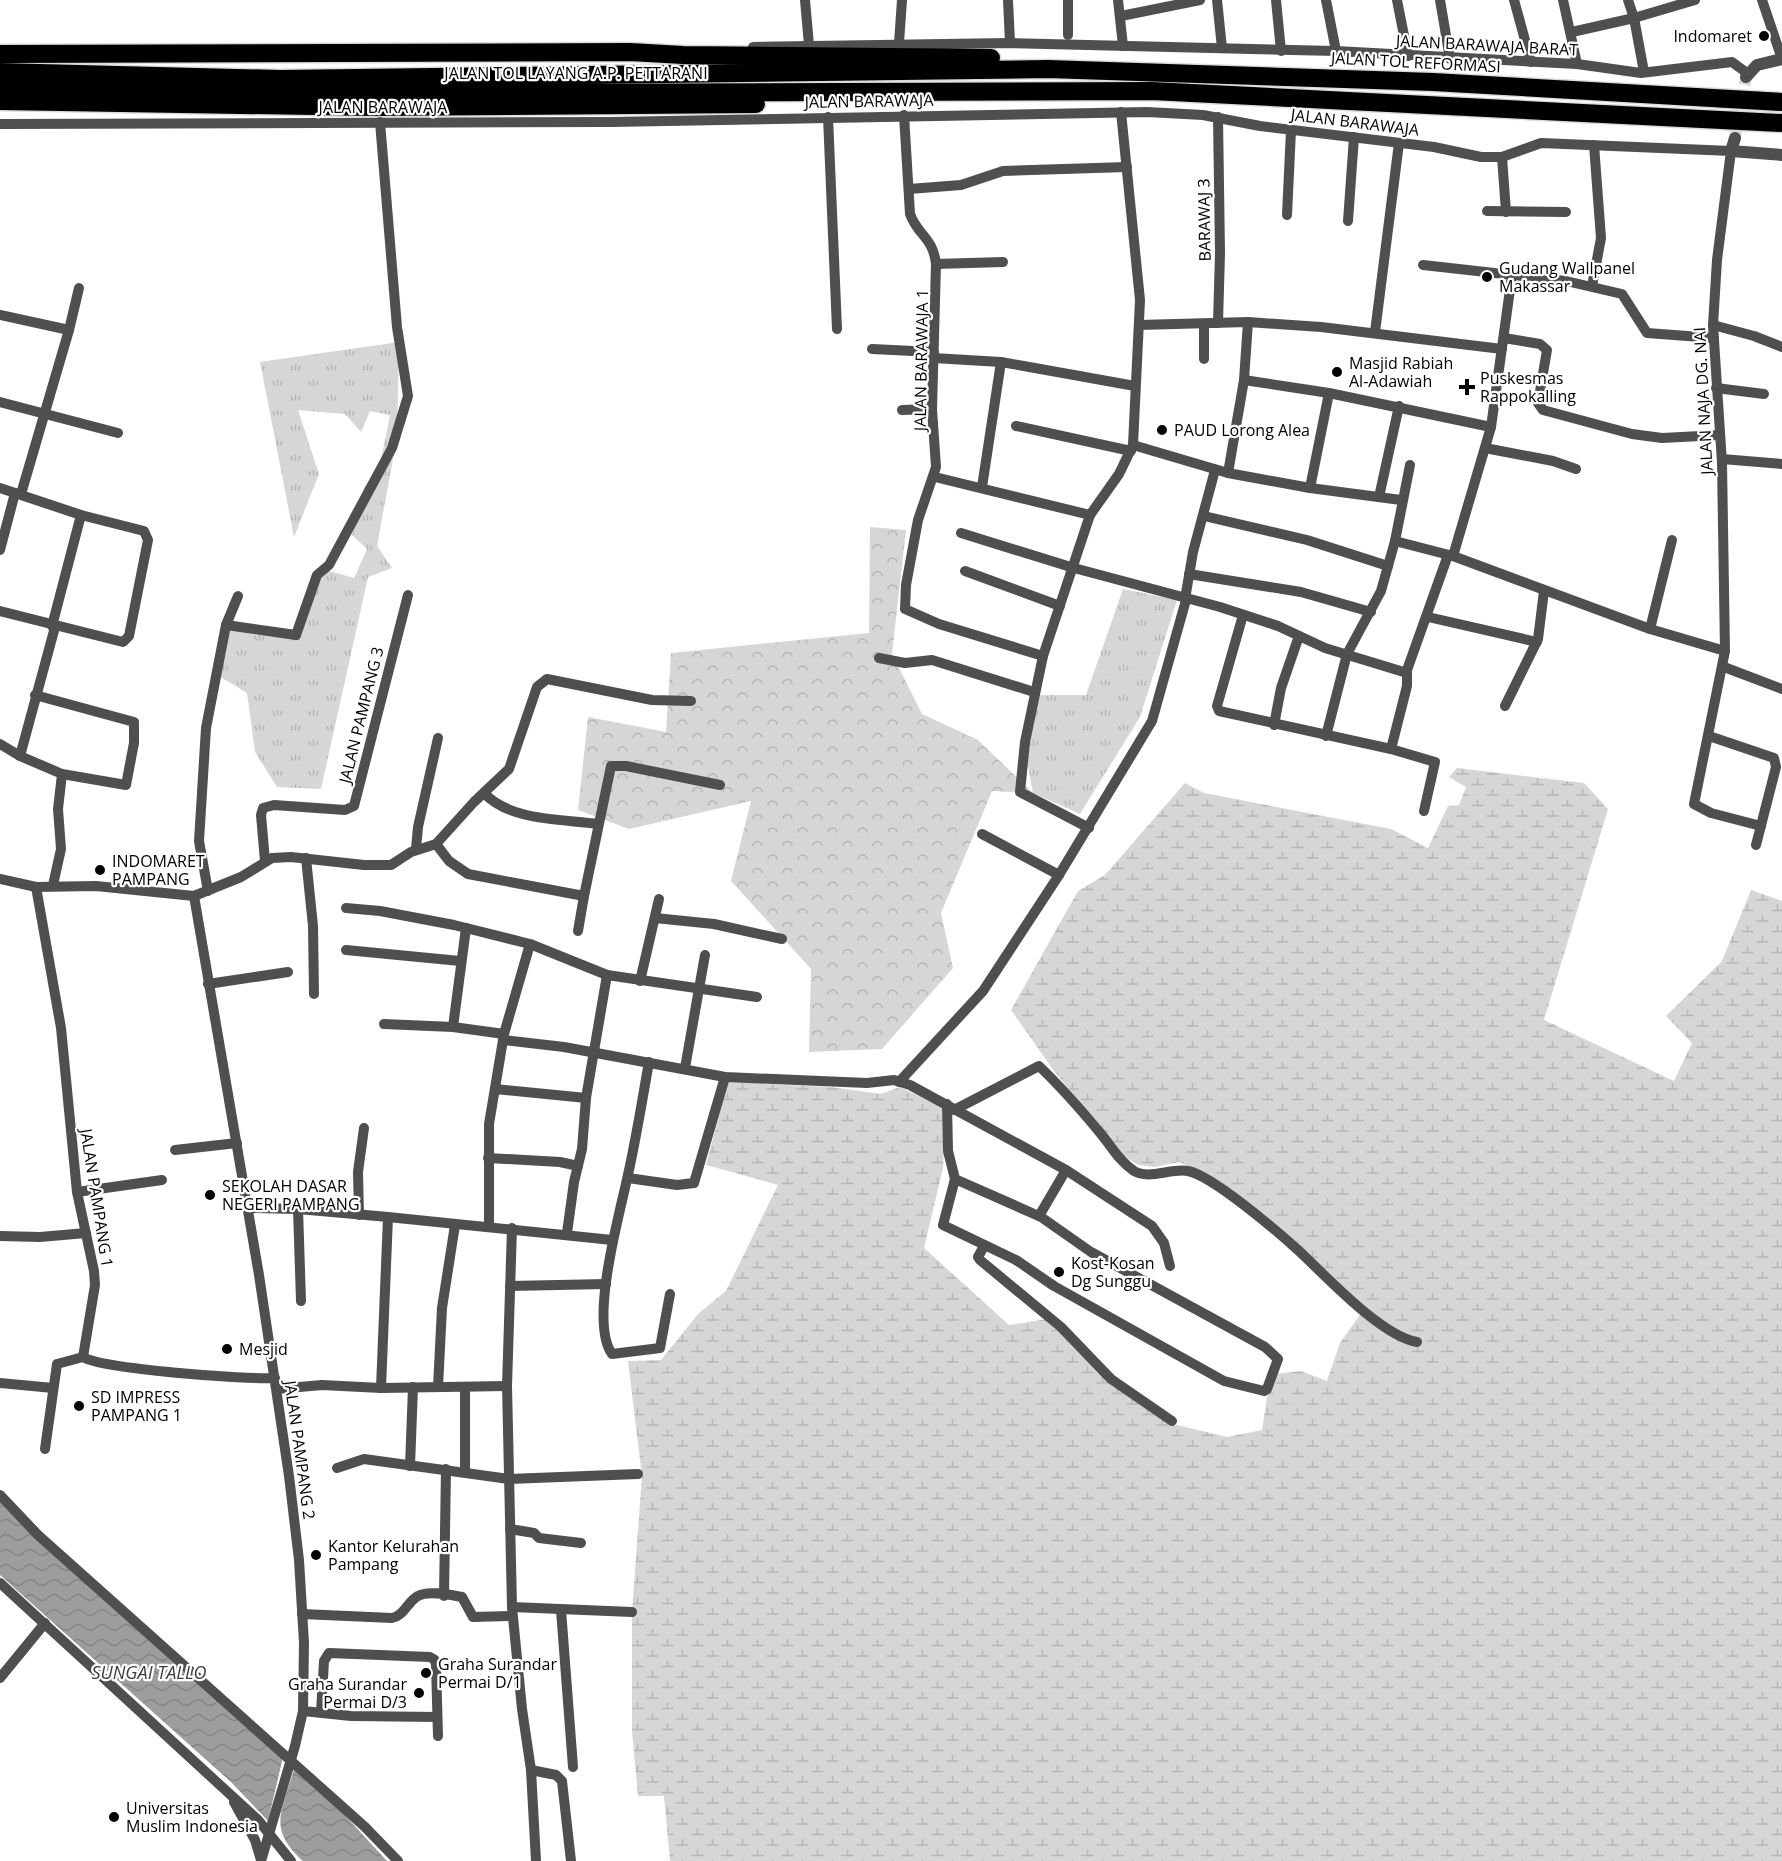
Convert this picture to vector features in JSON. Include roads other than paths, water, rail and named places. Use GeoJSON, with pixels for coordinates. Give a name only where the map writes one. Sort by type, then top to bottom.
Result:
{"type":"FeatureCollection","features":[{"type":"Feature","properties":{"kind":"highway"},"geometry":{"type":"LineString","coordinates":[[0,54],[630,51],[682,55],[1038,59],[1173,71]]}},
{"type":"Feature","properties":{"kind":"highway","name":"JALAN TOL REFORMASI"},"geometry":{"type":"LineString","coordinates":[[1047,69],[1173,71],[1782,102]]}},
{"type":"Feature","properties":{"kind":"highway","name":"JALAN TOL LAYANG A.P. PETTARANI"},"geometry":{"type":"LineString","coordinates":[[0,72],[280,79],[1047,69]]}},
{"type":"Feature","properties":{"kind":"highway","name":"JALAN TOL LAYANG A.P. PETTARANI"},"geometry":{"type":"LineString","coordinates":[[0,88],[237,92],[1152,91],[1782,123]]}},
{"type":"Feature","properties":{"kind":"highway"},"geometry":{"type":"LineString","coordinates":[[0,101],[207,106],[720,106],[1003,92]]}},
{"type":"Feature","properties":{"kind":"street"},"geometry":{"type":"LineString","coordinates":[[805,0],[809,45]]}},
{"type":"Feature","properties":{"kind":"street"},"geometry":{"type":"LineString","coordinates":[[899,44],[902,0]]}},
{"type":"Feature","properties":{"kind":"street"},"geometry":{"type":"LineString","coordinates":[[1008,0],[1010,43]]}},
{"type":"Feature","properties":{"kind":"street"},"geometry":{"type":"LineString","coordinates":[[1068,0],[1068,35]]}},
{"type":"Feature","properties":{"kind":"street"},"geometry":{"type":"LineString","coordinates":[[1118,0],[1123,46]]}},
{"type":"Feature","properties":{"kind":"street"},"geometry":{"type":"LineString","coordinates":[[1121,16],[1200,0]]}},
{"type":"Feature","properties":{"kind":"street"},"geometry":{"type":"LineString","coordinates":[[1217,0],[1222,48]]}},
{"type":"Feature","properties":{"kind":"street"},"geometry":{"type":"LineString","coordinates":[[1276,0],[1281,51]]}},
{"type":"Feature","properties":{"kind":"street"},"geometry":{"type":"LineString","coordinates":[[1326,0],[1336,51]]}},
{"type":"Feature","properties":{"kind":"street"},"geometry":{"type":"LineString","coordinates":[[1397,0],[1408,56]]}},
{"type":"Feature","properties":{"kind":"street"},"geometry":{"type":"LineString","coordinates":[[1440,0],[1450,59]]}},
{"type":"Feature","properties":{"kind":"street"},"geometry":{"type":"LineString","coordinates":[[1514,0],[1532,62]]}},
{"type":"Feature","properties":{"kind":"street"},"geometry":{"type":"LineString","coordinates":[[1563,0],[1578,64]]}},
{"type":"Feature","properties":{"kind":"street"},"geometry":{"type":"LineString","coordinates":[[1628,0],[1635,18],[1644,72]]}},
{"type":"Feature","properties":{"kind":"street"},"geometry":{"type":"LineString","coordinates":[[1572,32],[1635,18],[1695,0]]}},
{"type":"Feature","properties":{"kind":"street"},"geometry":{"type":"LineString","coordinates":[[1746,75],[1764,62],[1782,59],[1762,0]]}},
{"type":"Feature","properties":{"kind":"street","name":"JALAN BARAWAJA BARAT"},"geometry":{"type":"LineString","coordinates":[[630,51],[809,45],[1010,43],[1336,51],[1450,59],[1578,64],[1644,72],[1732,62],[1746,75]]}},
{"type":"Feature","properties":{"kind":"street"},"geometry":{"type":"LineString","coordinates":[[1089,828],[1020,792],[1034,692],[1043,656],[1090,515],[1119,474],[1132,448],[1139,325],[1138,279],[1121,112]]}},
{"type":"Feature","properties":{"kind":"street","name":"JALAN BARAWAJA"},"geometry":{"type":"LineString","coordinates":[[0,124],[590,122],[1121,112],[1218,117],[1291,129],[1399,142],[1482,157],[1502,158],[1541,143],[1731,151]]}},
{"type":"Feature","properties":{"kind":"street","name":"JALAN BARAWAJA 1"},"geometry":{"type":"LineString","coordinates":[[904,116],[912,220],[933,245],[936,264],[932,409],[936,452],[935,477],[918,520],[904,608],[908,612],[939,624],[1043,656]]}},
{"type":"Feature","properties":{"kind":"street"},"geometry":{"type":"LineString","coordinates":[[828,117],[837,329]]}},
{"type":"Feature","properties":{"kind":"street","name":"BARAWAJ 3"},"geometry":{"type":"LineString","coordinates":[[1218,117],[1220,254],[1218,323]]}},
{"type":"Feature","properties":{"kind":"street"},"geometry":{"type":"LineString","coordinates":[[226,626],[290,636],[297,634],[317,575],[329,565],[392,448],[406,408],[408,387],[397,327],[380,122]]}},
{"type":"Feature","properties":{"kind":"street"},"geometry":{"type":"LineString","coordinates":[[1287,215],[1291,129]]}},
{"type":"Feature","properties":{"kind":"street"},"geometry":{"type":"LineString","coordinates":[[1348,221],[1354,137]]}},
{"type":"Feature","properties":{"kind":"street"},"geometry":{"type":"LineString","coordinates":[[1735,138],[1731,151],[1782,154]]}},
{"type":"Feature","properties":{"kind":"street"},"geometry":{"type":"LineString","coordinates":[[1375,332],[1399,142]]}},
{"type":"Feature","properties":{"kind":"street"},"geometry":{"type":"LineString","coordinates":[[1592,286],[1601,238],[1594,145]]}},
{"type":"Feature","properties":{"kind":"street","name":"JALAN NAJA DG. NAI"},"geometry":{"type":"LineString","coordinates":[[1731,151],[1717,254],[1713,325],[1722,459],[1725,651],[1724,667],[1695,806],[1711,813],[1761,826]]}},
{"type":"Feature","properties":{"kind":"street"},"geometry":{"type":"LineString","coordinates":[[1502,158],[1506,212]]}},
{"type":"Feature","properties":{"kind":"street"},"geometry":{"type":"LineString","coordinates":[[909,189],[961,185],[1003,171],[1127,167]]}},
{"type":"Feature","properties":{"kind":"street"},"geometry":{"type":"LineString","coordinates":[[1487,211],[1566,212]]}},
{"type":"Feature","properties":{"kind":"street"},"geometry":{"type":"LineString","coordinates":[[936,264],[1003,262]]}},
{"type":"Feature","properties":{"kind":"street"},"geometry":{"type":"LineString","coordinates":[[1423,265],[1592,286],[1622,294],[1647,333],[1714,338]]}},
{"type":"Feature","properties":{"kind":"street"},"geometry":{"type":"LineString","coordinates":[[1391,749],[1407,686],[1407,673],[1451,556],[1491,427],[1512,275]]}},
{"type":"Feature","properties":{"kind":"street"},"geometry":{"type":"LineString","coordinates":[[0,550],[45,412],[79,288]]}},
{"type":"Feature","properties":{"kind":"street"},"geometry":{"type":"LineString","coordinates":[[0,315],[69,330]]}},
{"type":"Feature","properties":{"kind":"street"},"geometry":{"type":"LineString","coordinates":[[1139,325],[1248,322],[1503,344],[1540,344],[1547,350],[1538,403],[1543,410],[1652,436],[1675,438],[1720,435]]}},
{"type":"Feature","properties":{"kind":"street"},"geometry":{"type":"LineString","coordinates":[[1228,473],[1244,380],[1248,322]]}},
{"type":"Feature","properties":{"kind":"street"},"geometry":{"type":"LineString","coordinates":[[1204,324],[1204,359]]}},
{"type":"Feature","properties":{"kind":"street"},"geometry":{"type":"LineString","coordinates":[[1713,325],[1754,336],[1782,347]]}},
{"type":"Feature","properties":{"kind":"street"},"geometry":{"type":"LineString","coordinates":[[872,349],[1001,362],[1135,386]]}},
{"type":"Feature","properties":{"kind":"street"},"geometry":{"type":"LineString","coordinates":[[982,487],[1001,362]]}},
{"type":"Feature","properties":{"kind":"street"},"geometry":{"type":"LineString","coordinates":[[1244,380],[1399,406],[1491,427]]}},
{"type":"Feature","properties":{"kind":"street"},"geometry":{"type":"LineString","coordinates":[[1716,388],[1764,394]]}},
{"type":"Feature","properties":{"kind":"street"},"geometry":{"type":"LineString","coordinates":[[1310,488],[1329,393]]}},
{"type":"Feature","properties":{"kind":"street"},"geometry":{"type":"LineString","coordinates":[[0,402],[118,432]]}},
{"type":"Feature","properties":{"kind":"street"},"geometry":{"type":"LineString","coordinates":[[1379,497],[1399,406]]}},
{"type":"Feature","properties":{"kind":"street"},"geometry":{"type":"LineString","coordinates":[[902,411],[932,409]]}},
{"type":"Feature","properties":{"kind":"street"},"geometry":{"type":"LineString","coordinates":[[1016,426],[1132,448],[1228,473],[1310,488],[1401,500]]}},
{"type":"Feature","properties":{"kind":"street"},"geometry":{"type":"LineString","coordinates":[[1485,448],[1552,461],[1576,469]]}},
{"type":"Feature","properties":{"kind":"street"},"geometry":{"type":"LineString","coordinates":[[1722,459],[1782,464]]}},
{"type":"Feature","properties":{"kind":"street"},"geometry":{"type":"LineString","coordinates":[[1326,736],[1347,654],[1381,591],[1395,541],[1401,500],[1410,465]]}},
{"type":"Feature","properties":{"kind":"street"},"geometry":{"type":"LineString","coordinates":[[899,1082],[983,991],[1089,828],[1152,721],[1186,599],[1196,540],[1215,470]]}},
{"type":"Feature","properties":{"kind":"street"},"geometry":{"type":"LineString","coordinates":[[935,477],[1090,515]]}},
{"type":"Feature","properties":{"kind":"street"},"geometry":{"type":"LineString","coordinates":[[0,488],[81,515],[144,531],[148,535],[129,636],[125,641],[119,642],[0,611]]}},
{"type":"Feature","properties":{"kind":"street"},"geometry":{"type":"LineString","coordinates":[[20,756],[81,515]]}},
{"type":"Feature","properties":{"kind":"street"},"geometry":{"type":"LineString","coordinates":[[1204,516],[1307,540],[1388,566]]}},
{"type":"Feature","properties":{"kind":"street"},"geometry":{"type":"LineString","coordinates":[[961,533],[1074,568],[1243,615],[1278,626],[1347,654],[1407,673]]}},
{"type":"Feature","properties":{"kind":"street"},"geometry":{"type":"LineString","coordinates":[[1650,628],[1672,540]]}},
{"type":"Feature","properties":{"kind":"street"},"geometry":{"type":"LineString","coordinates":[[1395,541],[1451,556],[1650,628],[1725,651]]}},
{"type":"Feature","properties":{"kind":"street"},"geometry":{"type":"LineString","coordinates":[[965,571],[1060,606]]}},
{"type":"Feature","properties":{"kind":"street"},"geometry":{"type":"LineString","coordinates":[[1189,574],[1301,592],[1371,612]]}},
{"type":"Feature","properties":{"kind":"street"},"geometry":{"type":"LineString","coordinates":[[1505,706],[1537,642],[1544,591]]}},
{"type":"Feature","properties":{"kind":"street","name":"JALAN PAMPANG 3"},"geometry":{"type":"LineString","coordinates":[[265,861],[261,815],[266,806],[291,805],[338,810],[354,806],[408,595]]}},
{"type":"Feature","properties":{"kind":"street"},"geometry":{"type":"LineString","coordinates":[[208,891],[199,841],[206,728],[226,626],[238,596]]}},
{"type":"Feature","properties":{"kind":"street"},"geometry":{"type":"LineString","coordinates":[[1243,615],[1217,709],[1274,725],[1391,749],[1435,762],[1424,812]]}},
{"type":"Feature","properties":{"kind":"street"},"geometry":{"type":"LineString","coordinates":[[1428,617],[1537,642]]}},
{"type":"Feature","properties":{"kind":"street"},"geometry":{"type":"LineString","coordinates":[[1274,725],[1281,688],[1299,636]]}},
{"type":"Feature","properties":{"kind":"street"},"geometry":{"type":"LineString","coordinates":[[879,658],[904,663],[932,660],[1034,692]]}},
{"type":"Feature","properties":{"kind":"street"},"geometry":{"type":"LineString","coordinates":[[1724,667],[1782,689]]}},
{"type":"Feature","properties":{"kind":"street"},"geometry":{"type":"LineString","coordinates":[[0,879],[36,887],[96,886],[194,896],[254,870],[265,861],[281,857],[385,866],[397,863],[416,849],[436,844],[510,769],[537,687],[547,679],[652,700],[691,701]]}},
{"type":"Feature","properties":{"kind":"street"},"geometry":{"type":"LineString","coordinates":[[0,744],[40,767],[62,774],[126,785],[134,743],[134,722],[35,695]]}},
{"type":"Feature","properties":{"kind":"street"},"geometry":{"type":"LineString","coordinates":[[1709,736],[1774,758],[1776,764],[1756,845]]}},
{"type":"Feature","properties":{"kind":"street"},"geometry":{"type":"LineString","coordinates":[[416,849],[418,827],[438,738]]}},
{"type":"Feature","properties":{"kind":"street"},"geometry":{"type":"LineString","coordinates":[[578,931],[611,766],[626,766],[720,785]]}},
{"type":"Feature","properties":{"kind":"street"},"geometry":{"type":"LineString","coordinates":[[53,885],[61,849],[58,809],[62,774]]}},
{"type":"Feature","properties":{"kind":"street"},"geometry":{"type":"LineString","coordinates":[[484,793],[500,807],[547,817],[598,824]]}},
{"type":"Feature","properties":{"kind":"street"},"geometry":{"type":"LineString","coordinates":[[982,834],[1059,875]]}},
{"type":"Feature","properties":{"kind":"street"},"geometry":{"type":"LineString","coordinates":[[436,844],[449,861],[468,874],[584,896]]}},
{"type":"Feature","properties":{"kind":"street"},"geometry":{"type":"LineString","coordinates":[[306,858],[312,904],[314,994]]}},
{"type":"Feature","properties":{"kind":"street","name":"JALAN PAMPANG 1"},"geometry":{"type":"LineString","coordinates":[[36,887],[61,1028],[77,1192],[95,1285],[83,1357]]}},
{"type":"Feature","properties":{"kind":"street","name":"JALAN PAMPANG 2"},"geometry":{"type":"LineString","coordinates":[[194,896],[276,1384],[291,1486],[302,1614],[303,1711],[271,1835],[261,1861]]}},
{"type":"Feature","properties":{"kind":"street"},"geometry":{"type":"LineString","coordinates":[[640,981],[659,899]]}},
{"type":"Feature","properties":{"kind":"street"},"geometry":{"type":"LineString","coordinates":[[346,909],[380,910],[530,944],[607,975],[757,996]]}},
{"type":"Feature","properties":{"kind":"street"},"geometry":{"type":"LineString","coordinates":[[655,918],[714,924],[782,939]]}},
{"type":"Feature","properties":{"kind":"street"},"geometry":{"type":"LineString","coordinates":[[453,1027],[466,928]]}},
{"type":"Feature","properties":{"kind":"street"},"geometry":{"type":"LineString","coordinates":[[489,1226],[488,1158],[495,1089],[503,1037],[530,944]]}},
{"type":"Feature","properties":{"kind":"street"},"geometry":{"type":"LineString","coordinates":[[346,950],[460,961]]}},
{"type":"Feature","properties":{"kind":"street"},"geometry":{"type":"LineString","coordinates":[[685,1068],[705,955]]}},
{"type":"Feature","properties":{"kind":"street"},"geometry":{"type":"LineString","coordinates":[[208,984],[288,972]]}},
{"type":"Feature","properties":{"kind":"street"},"geometry":{"type":"LineString","coordinates":[[567,1233],[582,1149],[586,1098],[607,975]]}},
{"type":"Feature","properties":{"kind":"street"},"geometry":{"type":"LineString","coordinates":[[384,1024],[453,1027],[725,1077],[867,1083],[899,1082],[935,1098],[1066,1170],[1152,1226],[1164,1244],[1170,1266]]}},
{"type":"Feature","properties":{"kind":"street"},"geometry":{"type":"LineString","coordinates":[[649,1062],[628,1178],[612,1240],[606,1284],[605,1341],[612,1354],[660,1348],[670,1294]]}},
{"type":"Feature","properties":{"kind":"street"},"geometry":{"type":"LineString","coordinates":[[950,1107],[1039,1066],[1101,1133],[1116,1154],[1135,1171],[1151,1174],[1178,1170],[1198,1174],[1297,1250],[1338,1290],[1396,1336],[1417,1342]]}},
{"type":"Feature","properties":{"kind":"street"},"geometry":{"type":"LineString","coordinates":[[628,1178],[693,1184],[725,1077]]}},
{"type":"Feature","properties":{"kind":"street"},"geometry":{"type":"LineString","coordinates":[[495,1089],[586,1098]]}},
{"type":"Feature","properties":{"kind":"street"},"geometry":{"type":"LineString","coordinates":[[950,1107],[948,1151],[955,1179],[943,1225],[1016,1260],[1054,1286],[1233,1384],[1266,1390],[1278,1357],[1241,1333],[1091,1252],[1039,1216],[955,1179]]}},
{"type":"Feature","properties":{"kind":"street"},"geometry":{"type":"LineString","coordinates":[[359,1215],[358,1172],[364,1128]]}},
{"type":"Feature","properties":{"kind":"street"},"geometry":{"type":"LineString","coordinates":[[175,1150],[237,1143]]}},
{"type":"Feature","properties":{"kind":"street"},"geometry":{"type":"LineString","coordinates":[[488,1158],[560,1162],[578,1166]]}},
{"type":"Feature","properties":{"kind":"street"},"geometry":{"type":"LineString","coordinates":[[1039,1216],[1066,1170]]}},
{"type":"Feature","properties":{"kind":"street"},"geometry":{"type":"LineString","coordinates":[[77,1192],[162,1180]]}},
{"type":"Feature","properties":{"kind":"street"},"geometry":{"type":"LineString","coordinates":[[248,1208],[298,1209],[388,1216],[455,1225],[567,1233],[612,1240]]}},
{"type":"Feature","properties":{"kind":"street"},"geometry":{"type":"LineString","coordinates":[[298,1209],[301,1301]]}},
{"type":"Feature","properties":{"kind":"street"},"geometry":{"type":"LineString","coordinates":[[381,1388],[388,1216]]}},
{"type":"Feature","properties":{"kind":"street"},"geometry":{"type":"LineString","coordinates":[[438,1387],[441,1316],[455,1225]]}},
{"type":"Feature","properties":{"kind":"street"},"geometry":{"type":"LineString","coordinates":[[512,1228],[507,1386],[512,1612],[531,1770],[536,1861]]}},
{"type":"Feature","properties":{"kind":"street"},"geometry":{"type":"LineString","coordinates":[[0,1236],[40,1237],[86,1233]]}},
{"type":"Feature","properties":{"kind":"street"},"geometry":{"type":"LineString","coordinates":[[984,1246],[978,1257],[980,1260],[1061,1327],[1111,1379],[1172,1421]]}},
{"type":"Feature","properties":{"kind":"street"},"geometry":{"type":"LineString","coordinates":[[510,1286],[606,1284]]}},
{"type":"Feature","properties":{"kind":"street"},"geometry":{"type":"LineString","coordinates":[[45,1449],[58,1363],[83,1357],[136,1367],[276,1384],[381,1388],[507,1386]]}},
{"type":"Feature","properties":{"kind":"street"},"geometry":{"type":"LineString","coordinates":[[0,1383],[53,1388]]}},
{"type":"Feature","properties":{"kind":"street"},"geometry":{"type":"LineString","coordinates":[[465,1387],[465,1472]]}},
{"type":"Feature","properties":{"kind":"street"},"geometry":{"type":"LineString","coordinates":[[410,1466],[413,1388]]}},
{"type":"Feature","properties":{"kind":"street"},"geometry":{"type":"LineString","coordinates":[[337,1467],[364,1459],[509,1479],[638,1474]]}},
{"type":"Feature","properties":{"kind":"street"},"geometry":{"type":"LineString","coordinates":[[444,1596],[446,1469]]}},
{"type":"Feature","properties":{"kind":"street"},"geometry":{"type":"LineString","coordinates":[[0,1495],[38,1535],[290,1763],[378,1839],[398,1861]]}},
{"type":"Feature","properties":{"kind":"street"},"geometry":{"type":"LineString","coordinates":[[510,1529],[534,1533],[539,1538],[581,1543]]}},
{"type":"Feature","properties":{"kind":"street"},"geometry":{"type":"LineString","coordinates":[[0,1583],[229,1794],[271,1835],[291,1861]]}},
{"type":"Feature","properties":{"kind":"street"},"geometry":{"type":"LineString","coordinates":[[302,1614],[392,1618],[398,1617],[419,1595],[462,1597],[473,1617],[512,1612],[561,1610],[632,1612]]}},
{"type":"Feature","properties":{"kind":"street"},"geometry":{"type":"LineString","coordinates":[[561,1610],[573,1767]]}},
{"type":"Feature","properties":{"kind":"street"},"geometry":{"type":"LineString","coordinates":[[0,1678],[45,1623]]}},
{"type":"Feature","properties":{"kind":"street"},"geometry":{"type":"LineString","coordinates":[[321,1712],[324,1661],[329,1653],[432,1658],[436,1665],[438,1736]]}},
{"type":"Feature","properties":{"kind":"street"},"geometry":{"type":"LineString","coordinates":[[303,1711],[351,1716],[437,1717]]}},
{"type":"Feature","properties":{"kind":"street"},"geometry":{"type":"LineString","coordinates":[[531,1770],[556,1775],[562,1781],[571,1861]]}},
{"type":"Feature","properties":{"kind":"street"},"geometry":{"type":"LineString","coordinates":[[229,1794],[255,1840],[261,1861]]}},
{"type":"Feature","properties":{"kind":"water","name":"SUNGAI TALLO"},"geometry":{"type":"Polygon","coordinates":[[[0,1499],[283,1757],[268,1821],[232,1783],[0,1575],[0,1499]]]}},
{"type":"Feature","properties":{"kind":"water"},"geometry":{"type":"Polygon","coordinates":[[[294,1769],[340,1810],[387,1861],[303,1861],[284,1838],[280,1818],[294,1769]]]}},
{"type":"Feature","properties":{"kind":"tunnel"},"geometry":{"type":"LineString","coordinates":[[1735,138],[1746,77]]}},
{"type":"Feature","properties":{"kind":"place","name":"Indomaret"},"geometry":{"type":"Point","coordinates":[1764,36]}},
{"type":"Feature","properties":{"kind":"place","name":"Gudang Wallpanel Makassar"},"geometry":{"type":"Point","coordinates":[1487,277]}},
{"type":"Feature","properties":{"kind":"place","name":"Masjid Rabiah Al-Adawiah"},"geometry":{"type":"Point","coordinates":[1337,372]}},
{"type":"Feature","properties":{"kind":"place","name":"Puskesmas Rappokalling"},"geometry":{"type":"Point","coordinates":[1467,387]}},
{"type":"Feature","properties":{"kind":"place","name":"PAUD Lorong Alea"},"geometry":{"type":"Point","coordinates":[1162,430]}},
{"type":"Feature","properties":{"kind":"place","name":"INDOMARET PAMPANG"},"geometry":{"type":"Point","coordinates":[100,870]}},
{"type":"Feature","properties":{"kind":"place","name":"SEKOLAH DASAR NEGERI PAMPANG"},"geometry":{"type":"Point","coordinates":[210,1195]}},
{"type":"Feature","properties":{"kind":"place","name":"Kost-Kosan Dg Sunggu"},"geometry":{"type":"Point","coordinates":[1059,1272]}},
{"type":"Feature","properties":{"kind":"place","name":"Mesjid"},"geometry":{"type":"Point","coordinates":[227,1349]}},
{"type":"Feature","properties":{"kind":"place","name":"SD IMPRESS PAMPANG 1"},"geometry":{"type":"Point","coordinates":[79,1406]}},
{"type":"Feature","properties":{"kind":"place","name":"Kantor Kelurahan Pampang"},"geometry":{"type":"Point","coordinates":[316,1555]}},
{"type":"Feature","properties":{"kind":"place","name":"Graha Surandar Permai D/1"},"geometry":{"type":"Point","coordinates":[426,1673]}},
{"type":"Feature","properties":{"kind":"place","name":"Graha Surandar Permai D/3"},"geometry":{"type":"Point","coordinates":[419,1693]}},
{"type":"Feature","properties":{"kind":"place","name":"Universitas Muslim Indonesia"},"geometry":{"type":"Point","coordinates":[114,1817]}}]}
